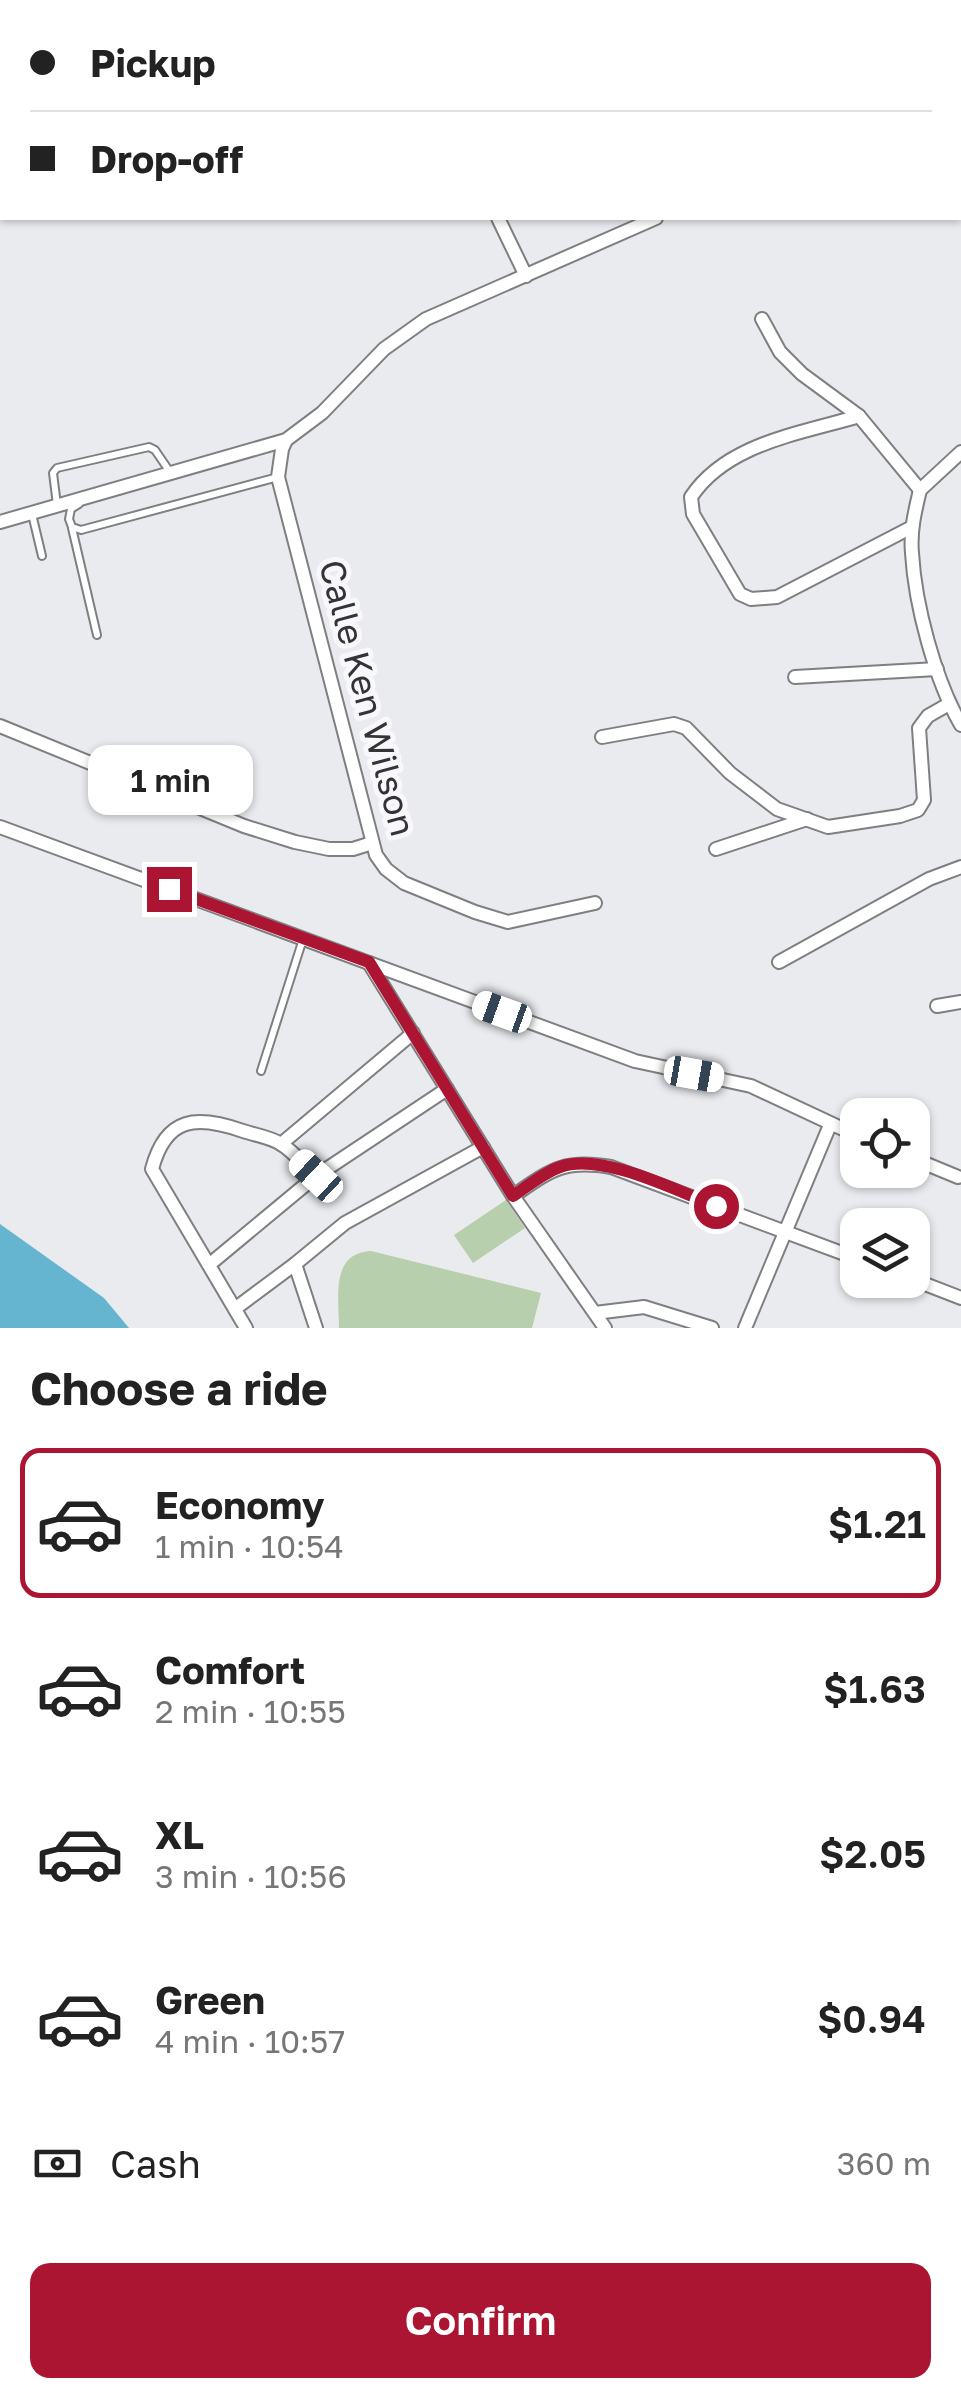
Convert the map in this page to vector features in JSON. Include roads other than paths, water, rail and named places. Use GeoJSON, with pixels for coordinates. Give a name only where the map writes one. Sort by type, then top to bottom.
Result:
{"type":"FeatureCollection","features":[{"type":"Feature","properties":{"kind":"street"},"geometry":{"type":"LineString","coordinates":[[499,220],[526,276]]}},
{"type":"Feature","properties":{"kind":"street"},"geometry":{"type":"LineString","coordinates":[[0,522],[286,440],[322,412],[384,349],[426,319],[652,220]]}},
{"type":"Feature","properties":{"kind":"street"},"geometry":{"type":"LineString","coordinates":[[762,320],[780,352],[802,374],[859,416],[920,490]]}},
{"type":"Feature","properties":{"kind":"street"},"geometry":{"type":"LineString","coordinates":[[859,416],[759,446],[724,462],[702,480],[690,497],[693,514],[740,594],[752,599],[777,597],[912,527]]}},
{"type":"Feature","properties":{"kind":"street","name":"Calle Ken Wilson"},"geometry":{"type":"LineString","coordinates":[[286,440],[278,477],[372,842],[386,869],[404,883],[508,922],[596,903]]}},
{"type":"Feature","properties":{"kind":"street"},"geometry":{"type":"LineString","coordinates":[[961,452],[920,490],[912,527],[920,608],[949,704],[961,725]]}},
{"type":"Feature","properties":{"kind":"street"},"geometry":{"type":"LineString","coordinates":[[794,677],[937,669]]}},
{"type":"Feature","properties":{"kind":"street"},"geometry":{"type":"LineString","coordinates":[[602,737],[674,724],[686,728],[730,773],[778,809],[828,827],[918,810],[924,800],[919,728],[928,716],[949,704]]}},
{"type":"Feature","properties":{"kind":"street"},"geometry":{"type":"LineString","coordinates":[[0,726],[261,832],[329,849],[353,849],[372,842]]}},
{"type":"Feature","properties":{"kind":"street"},"geometry":{"type":"LineString","coordinates":[[716,849],[807,819]]}},
{"type":"Feature","properties":{"kind":"street"},"geometry":{"type":"LineString","coordinates":[[0,828],[635,1061],[751,1086],[840,1129]]}},
{"type":"Feature","properties":{"kind":"street"},"geometry":{"type":"LineString","coordinates":[[779,962],[928,879],[961,866]]}},
{"type":"Feature","properties":{"kind":"street"},"geometry":{"type":"LineString","coordinates":[[369,962],[513,1196],[604,1328]]}},
{"type":"Feature","properties":{"kind":"street"},"geometry":{"type":"LineString","coordinates":[[937,1006],[961,1002]]}},
{"type":"Feature","properties":{"kind":"street"},"geometry":{"type":"LineString","coordinates":[[281,1144],[412,1033]]}},
{"type":"Feature","properties":{"kind":"street"},"geometry":{"type":"LineString","coordinates":[[210,1264],[316,1176],[447,1089]]}},
{"type":"Feature","properties":{"kind":"street"},"geometry":{"type":"LineString","coordinates":[[246,1328],[152,1170],[156,1153],[170,1132],[191,1121],[216,1121],[281,1144],[316,1176]]}},
{"type":"Feature","properties":{"kind":"street"},"geometry":{"type":"LineString","coordinates":[[746,1328],[830,1125]]}},
{"type":"Feature","properties":{"kind":"street"},"geometry":{"type":"LineString","coordinates":[[236,1308],[345,1223],[483,1147]]}},
{"type":"Feature","properties":{"kind":"street"},"geometry":{"type":"LineString","coordinates":[[930,1165],[958,1177]]}},
{"type":"Feature","properties":{"kind":"street"},"geometry":{"type":"LineString","coordinates":[[513,1196],[563,1166],[611,1166],[840,1252]]}},
{"type":"Feature","properties":{"kind":"street"},"geometry":{"type":"LineString","coordinates":[[295,1264],[316,1328]]}},
{"type":"Feature","properties":{"kind":"street"},"geometry":{"type":"LineString","coordinates":[[930,1287],[961,1298]]}},
{"type":"Feature","properties":{"kind":"street"},"geometry":{"type":"LineString","coordinates":[[595,1313],[644,1307],[712,1328]]}},
{"type":"Feature","properties":{"kind":"lane"},"geometry":{"type":"LineString","coordinates":[[57,506],[52,473],[58,468],[148,447],[155,450],[170,473]]}},
{"type":"Feature","properties":{"kind":"lane"},"geometry":{"type":"LineString","coordinates":[[72,527],[95,528],[278,477]]}},
{"type":"Feature","properties":{"kind":"lane"},"geometry":{"type":"LineString","coordinates":[[92,495],[71,509],[69,519],[98,635]]}},
{"type":"Feature","properties":{"kind":"lane"},"geometry":{"type":"LineString","coordinates":[[32,512],[42,556]]}},
{"type":"Feature","properties":{"kind":"lane"},"geometry":{"type":"LineString","coordinates":[[261,1072],[304,938]]}},
{"type":"Feature","properties":{"kind":"water"},"geometry":{"type":"Polygon","coordinates":[[[0,1224],[104,1298],[129,1328],[0,1328],[0,1224]]]}}]}
